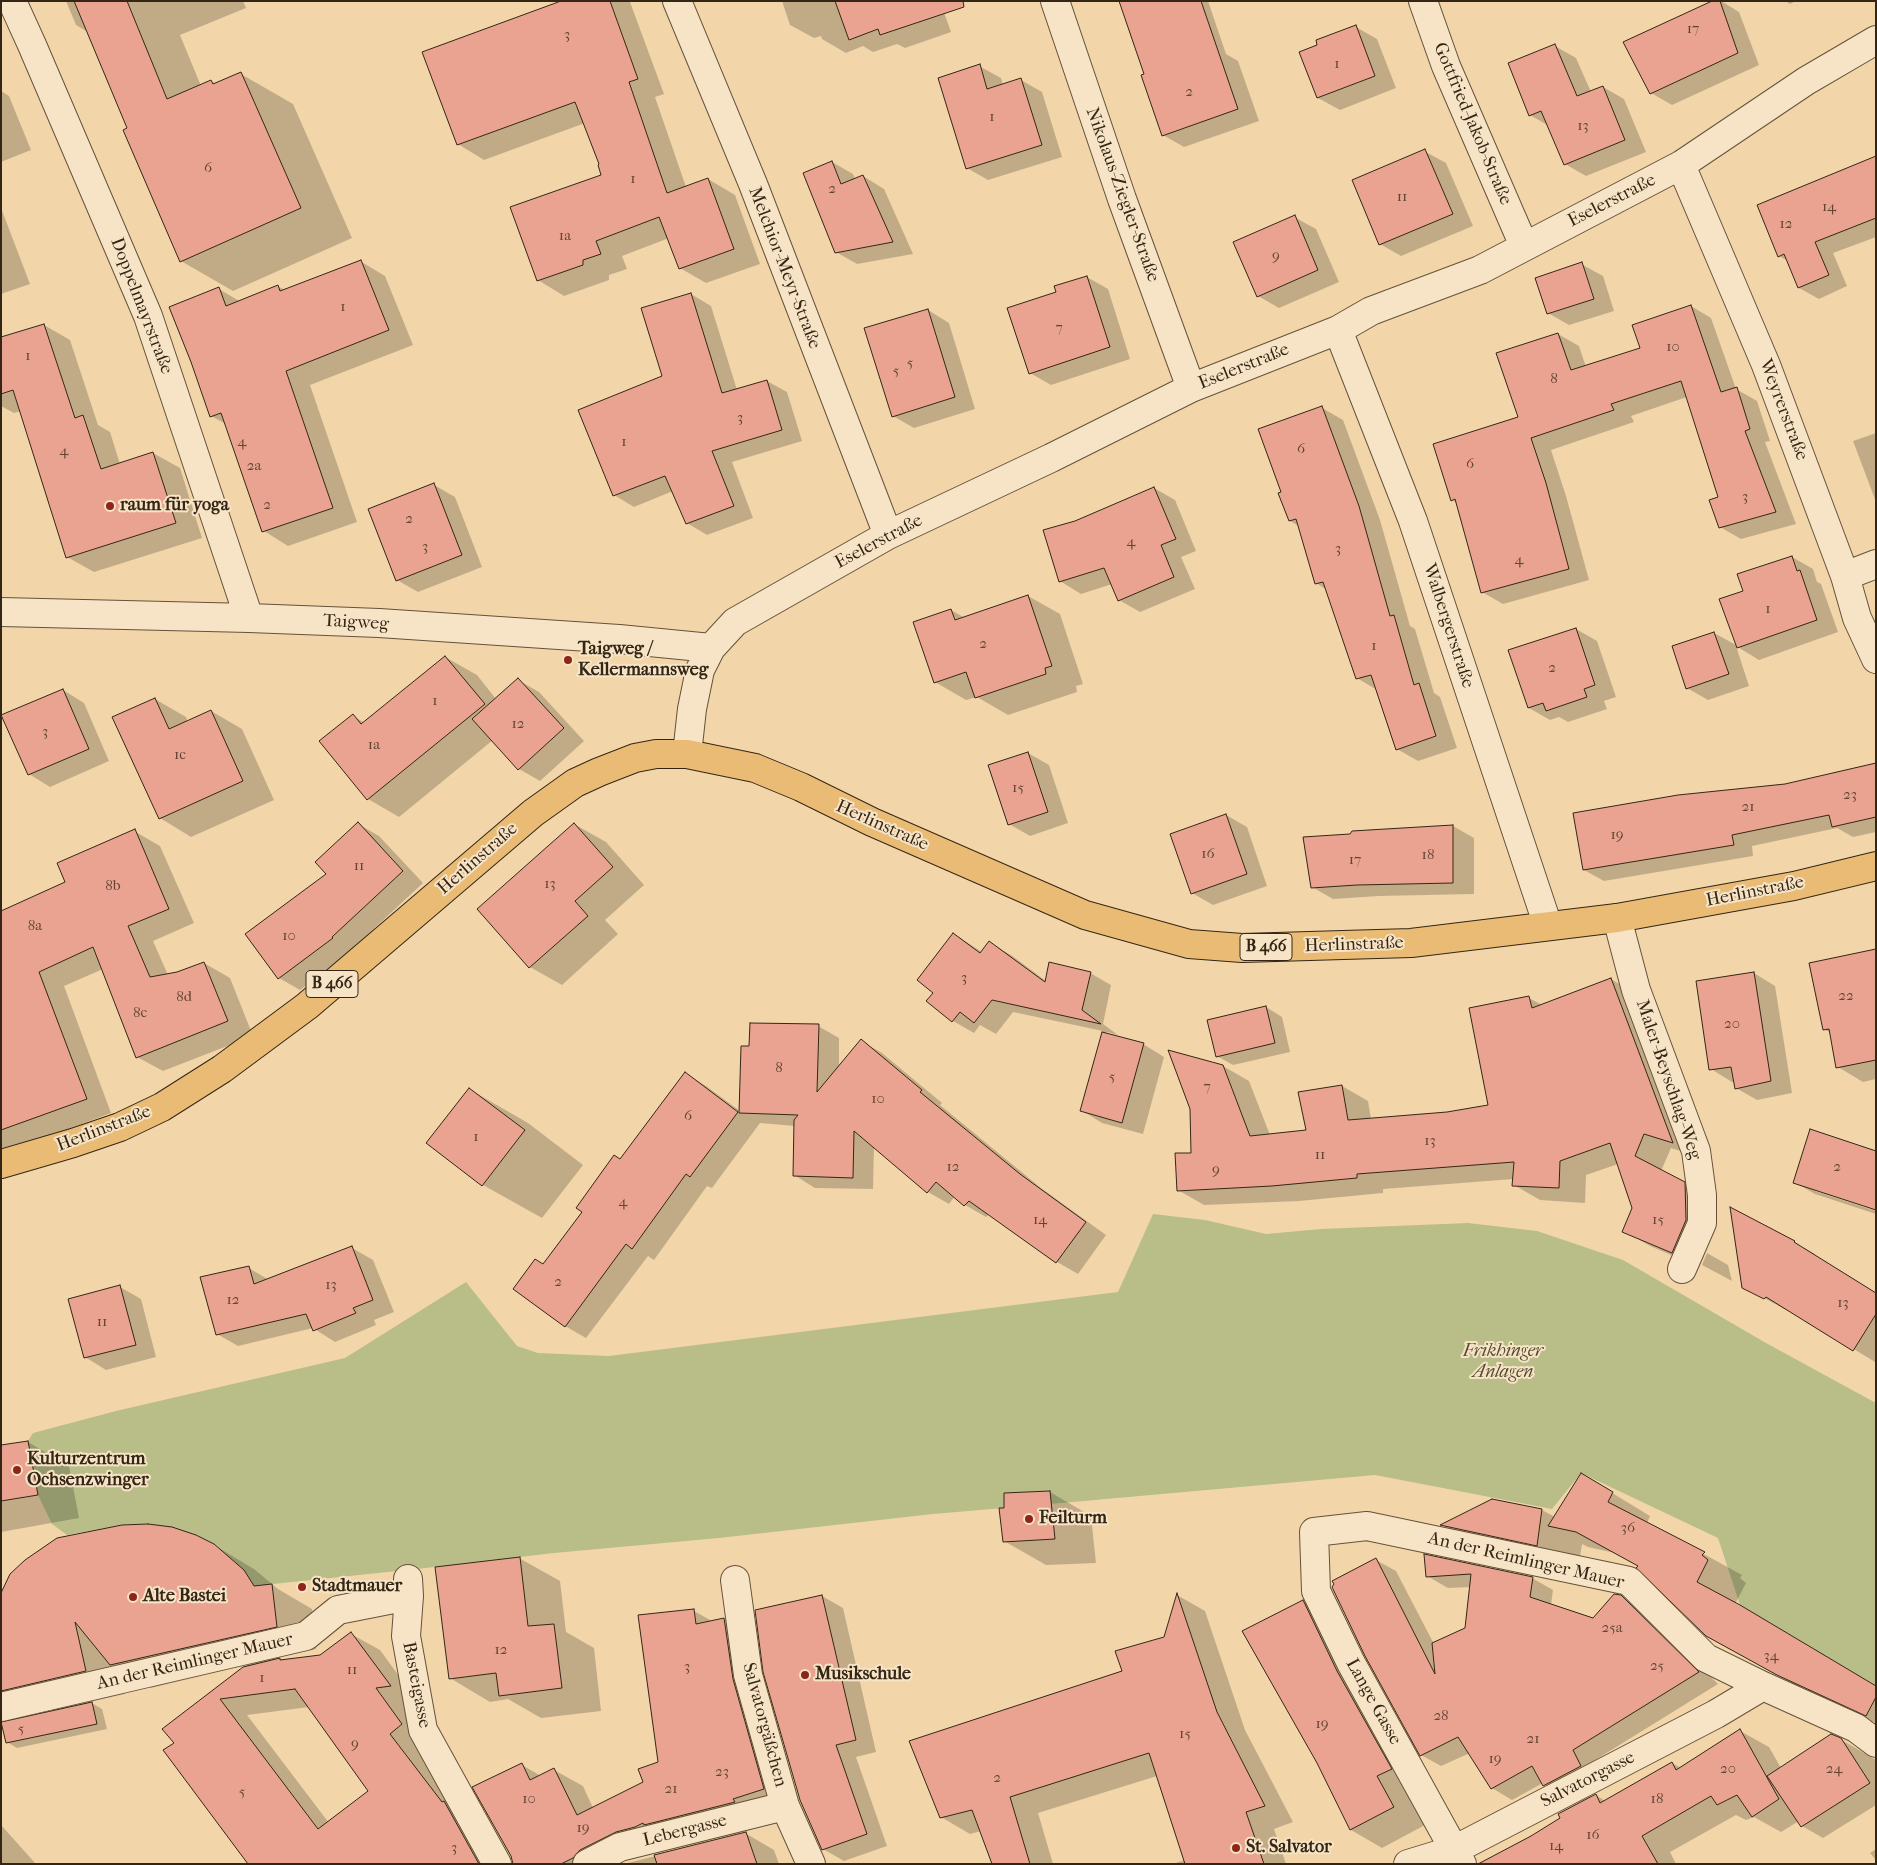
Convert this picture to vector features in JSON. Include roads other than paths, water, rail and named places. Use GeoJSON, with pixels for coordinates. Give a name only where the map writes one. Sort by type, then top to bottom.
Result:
{"type":"FeatureCollection","features":[{"type":"Feature","properties":{"kind":"main road","name":"Herlinstraße"},"geometry":{"type":"LineString","coordinates":[[1,1164],[120,1127],[162,1107],[222,1069],[307,1006],[533,813],[575,783],[635,758],[656,754],[687,754],[755,768],[801,787],[872,822],[1085,915],[1189,944],[1242,948],[1411,943],[1617,918],[1794,886],[1876,866]]}},
{"type":"Feature","properties":{"kind":"street","name":"Doppelmayrstraße"},"geometry":{"type":"LineString","coordinates":[[12,1],[148,316],[249,618]]}},
{"type":"Feature","properties":{"kind":"street","name":"Melchior-Meyr-Straße"},"geometry":{"type":"LineString","coordinates":[[677,1],[753,184],[888,535]]}},
{"type":"Feature","properties":{"kind":"street","name":"Nikolaus-Ziegler-Straße"},"geometry":{"type":"LineString","coordinates":[[1055,1],[1122,199],[1191,388]]}},
{"type":"Feature","properties":{"kind":"street","name":"Gottfried-Jakob-Straße"},"geometry":{"type":"LineString","coordinates":[[1423,1],[1446,66],[1524,246]]}},
{"type":"Feature","properties":{"kind":"street","name":"Eselerstraße"},"geometry":{"type":"LineString","coordinates":[[687,754],[696,685],[700,670],[711,648],[735,622],[888,535],[1051,458],[1191,388],[1338,330],[1371,312],[1480,270],[1681,165],[1806,81],[1876,40]]}},
{"type":"Feature","properties":{"kind":"street","name":"Weyrerstraße"},"geometry":{"type":"LineString","coordinates":[[1681,165],[1766,365],[1845,576],[1857,618],[1876,659]]}},
{"type":"Feature","properties":{"kind":"street","name":"Walbergerstraße"},"geometry":{"type":"LineString","coordinates":[[1338,330],[1413,521],[1548,926]]}},
{"type":"Feature","properties":{"kind":"street"},"geometry":{"type":"LineString","coordinates":[[1845,576],[1876,564]]}},
{"type":"Feature","properties":{"kind":"street","name":"Taigweg"},"geometry":{"type":"LineString","coordinates":[[1,612],[249,618],[427,626],[619,639],[711,648]]}},
{"type":"Feature","properties":{"kind":"street","name":"Maler-Beyschlag-Weg"},"geometry":{"type":"LineString","coordinates":[[1617,918],[1636,990],[1696,1151],[1702,1195],[1702,1223],[1682,1269]]}},
{"type":"Feature","properties":{"kind":"street","name":"An der Reimlinger Mauer"},"geometry":{"type":"LineString","coordinates":[[1314,1532],[1366,1526],[1629,1581],[1706,1658],[1856,1728],[1876,1743]]}},
{"type":"Feature","properties":{"kind":"street","name":"Lange Gasse"},"geometry":{"type":"LineString","coordinates":[[1314,1532],[1316,1591],[1351,1663],[1458,1857]]}},
{"type":"Feature","properties":{"kind":"street","name":"Salvatorgäßchen"},"geometry":{"type":"LineString","coordinates":[[735,1580],[748,1675],[786,1806],[811,1864]]}},
{"type":"Feature","properties":{"kind":"street","name":"An der Reimlinger Mauer"},"geometry":{"type":"LineString","coordinates":[[1,1707],[306,1636],[338,1610],[408,1587]]}},
{"type":"Feature","properties":{"kind":"street","name":"Basteigasse"},"geometry":{"type":"LineString","coordinates":[[408,1587],[406,1636],[423,1730],[497,1864]]}},
{"type":"Feature","properties":{"kind":"street","name":"Salvatorgasse"},"geometry":{"type":"LineString","coordinates":[[1408,1864],[1458,1857],[1763,1686]]}},
{"type":"Feature","properties":{"kind":"street","name":"Lebergasse"},"geometry":{"type":"LineString","coordinates":[[587,1864],[620,1847],[786,1806]]}},
{"type":"Feature","properties":{"kind":"place","name":"raum für yoga"},"geometry":{"type":"Point","coordinates":[110,506]}},
{"type":"Feature","properties":{"kind":"place","name":"Taigweg / Kellermannsweg"},"geometry":{"type":"Point","coordinates":[568,660]}},
{"type":"Feature","properties":{"kind":"place","name":"Kulturzentrum Ochsenzwinger"},"geometry":{"type":"Point","coordinates":[17,1470]}},
{"type":"Feature","properties":{"kind":"place","name":"Feilturm"},"geometry":{"type":"Point","coordinates":[1029,1519]}},
{"type":"Feature","properties":{"kind":"place","name":"Stadtmauer"},"geometry":{"type":"Point","coordinates":[302,1587]}},
{"type":"Feature","properties":{"kind":"place","name":"Alte Bastei"},"geometry":{"type":"Point","coordinates":[133,1597]}},
{"type":"Feature","properties":{"kind":"place","name":"Musikschule"},"geometry":{"type":"Point","coordinates":[805,1675]}},
{"type":"Feature","properties":{"kind":"place","name":"St. Salvator"},"geometry":{"type":"Point","coordinates":[1236,1848]}},
{"type":"Feature","properties":{"kind":"park label","name":"Frikhinger Anlagen"},"geometry":{"type":"Point","coordinates":[1503,1362]}}]}
